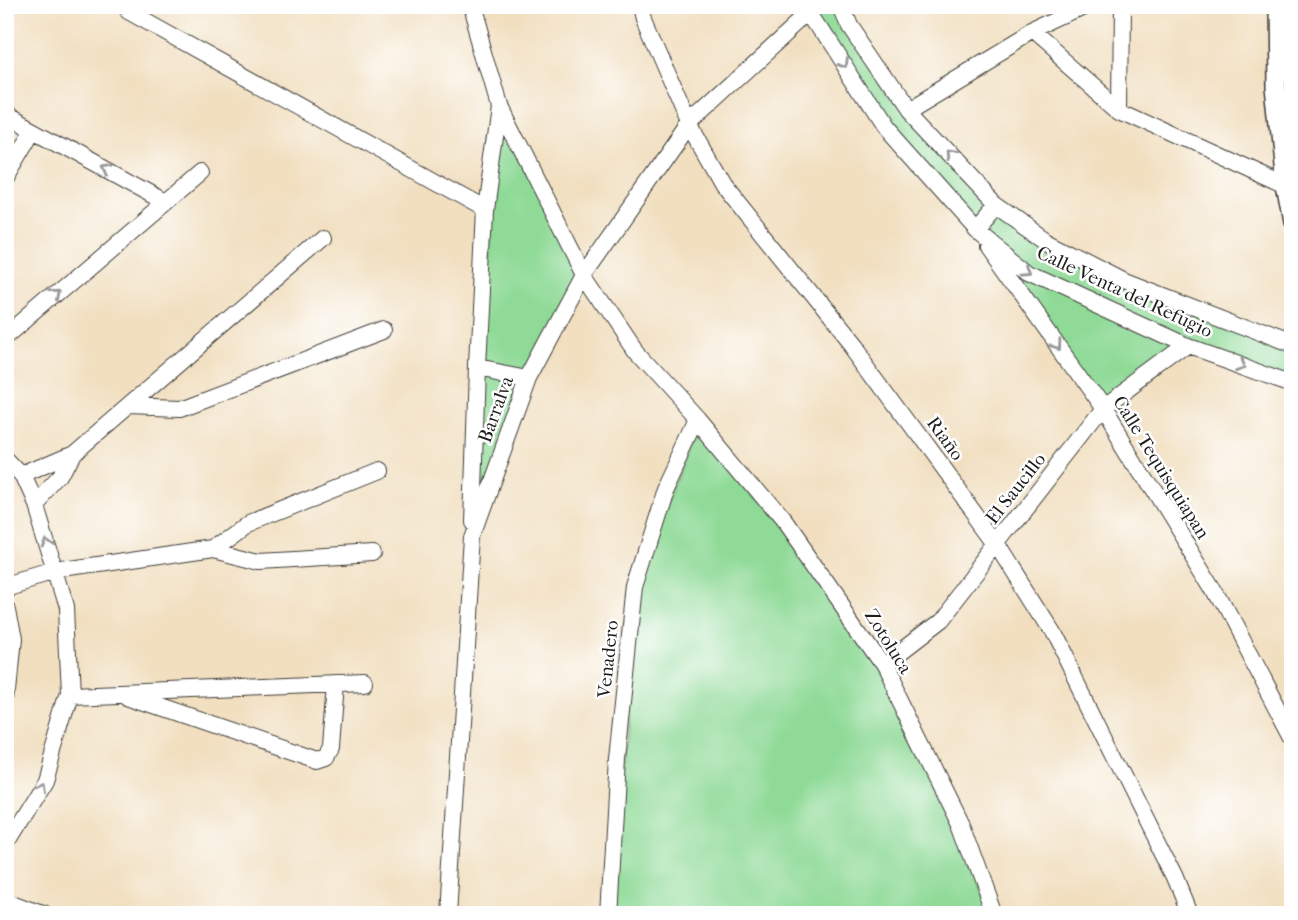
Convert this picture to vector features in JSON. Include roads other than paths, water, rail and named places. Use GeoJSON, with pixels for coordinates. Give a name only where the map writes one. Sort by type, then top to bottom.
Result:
{"type":"FeatureCollection","features":[{"type":"Feature","properties":{"kind":"street"},"geometry":{"type":"LineString","coordinates":[[122,5],[129,12],[485,210]]}},
{"type":"Feature","properties":{"kind":"street","name":"Riaño"},"geometry":{"type":"LineString","coordinates":[[640,5],[643,19],[689,125],[722,183],[851,344],[998,545],[1052,631],[1175,878],[1190,915]]}},
{"type":"Feature","properties":{"kind":"street","name":"Calle Venta del Refugio"},"geometry":{"type":"LineString","coordinates":[[841,5],[849,24],[906,109],[996,205],[1046,240],[1126,281],[1293,346]]}},
{"type":"Feature","properties":{"kind":"street"},"geometry":{"type":"LineString","coordinates":[[906,109],[1032,33],[1092,5]]}},
{"type":"Feature","properties":{"kind":"street"},"geometry":{"type":"LineString","coordinates":[[1119,109],[1120,5]]}},
{"type":"Feature","properties":{"kind":"street"},"geometry":{"type":"LineString","coordinates":[[1275,5],[1276,85],[1286,186],[1293,224]]}},
{"type":"Feature","properties":{"kind":"street"},"geometry":{"type":"LineString","coordinates":[[466,8],[499,106],[485,210],[471,536]]}},
{"type":"Feature","properties":{"kind":"street","name":"Barralva"},"geometry":{"type":"LineString","coordinates":[[448,915],[471,536],[529,378],[584,275],[689,125],[810,9]]}},
{"type":"Feature","properties":{"kind":"street","name":"Calle Venta del Refugio"},"geometry":{"type":"LineString","coordinates":[[810,9],[884,127],[975,229],[1029,274],[1188,346],[1293,383]]}},
{"type":"Feature","properties":{"kind":"street"},"geometry":{"type":"LineString","coordinates":[[1032,33],[1119,109],[1286,186]]}},
{"type":"Feature","properties":{"kind":"street","name":"Zotoluca"},"geometry":{"type":"LineString","coordinates":[[499,106],[584,275],[635,351],[698,420],[783,522],[882,664],[961,824],[994,915]]}},
{"type":"Feature","properties":{"kind":"street"},"geometry":{"type":"LineString","coordinates":[[5,114],[166,202]]}},
{"type":"Feature","properties":{"kind":"street"},"geometry":{"type":"LineString","coordinates":[[5,179],[34,130]]}},
{"type":"Feature","properties":{"kind":"street"},"geometry":{"type":"LineString","coordinates":[[5,340],[200,173]]}},
{"type":"Feature","properties":{"kind":"street"},"geometry":{"type":"LineString","coordinates":[[975,229],[996,205]]}},
{"type":"Feature","properties":{"kind":"street","name":"Calle Tequisquiapan"},"geometry":{"type":"LineString","coordinates":[[975,229],[1103,409],[1213,588],[1293,740]]}},
{"type":"Feature","properties":{"kind":"street"},"geometry":{"type":"LineString","coordinates":[[22,476],[72,454],[323,238]]}},
{"type":"Feature","properties":{"kind":"street"},"geometry":{"type":"LineString","coordinates":[[128,406],[179,408],[384,330]]}},
{"type":"Feature","properties":{"kind":"street","name":"El Saucillo"},"geometry":{"type":"LineString","coordinates":[[882,664],[937,621],[1103,409],[1188,346]]}},
{"type":"Feature","properties":{"kind":"street"},"geometry":{"type":"LineString","coordinates":[[477,368],[529,378]]}},
{"type":"Feature","properties":{"kind":"street","name":"Venadero"},"geometry":{"type":"LineString","coordinates":[[608,915],[617,759],[635,587],[666,488],[698,420]]}},
{"type":"Feature","properties":{"kind":"street"},"geometry":{"type":"LineString","coordinates":[[34,505],[60,477],[72,454]]}},
{"type":"Feature","properties":{"kind":"street"},"geometry":{"type":"LineString","coordinates":[[5,459],[22,476],[34,505],[66,610],[70,695],[45,780],[5,845]]}},
{"type":"Feature","properties":{"kind":"street"},"geometry":{"type":"LineString","coordinates":[[213,549],[247,523],[377,471]]}},
{"type":"Feature","properties":{"kind":"street"},"geometry":{"type":"LineString","coordinates":[[5,587],[55,572],[213,549],[261,561],[372,554]]}},
{"type":"Feature","properties":{"kind":"street"},"geometry":{"type":"LineString","coordinates":[[5,606],[11,639],[5,700]]}},
{"type":"Feature","properties":{"kind":"street"},"geometry":{"type":"LineString","coordinates":[[70,695],[365,683]]}},
{"type":"Feature","properties":{"kind":"street"},"geometry":{"type":"LineString","coordinates":[[119,693],[317,761],[326,758],[331,749],[336,684]]}},
{"type":"Feature","properties":{"kind":"street"},"geometry":{"type":"LineString","coordinates":[[11,902],[45,915]]}}]}
